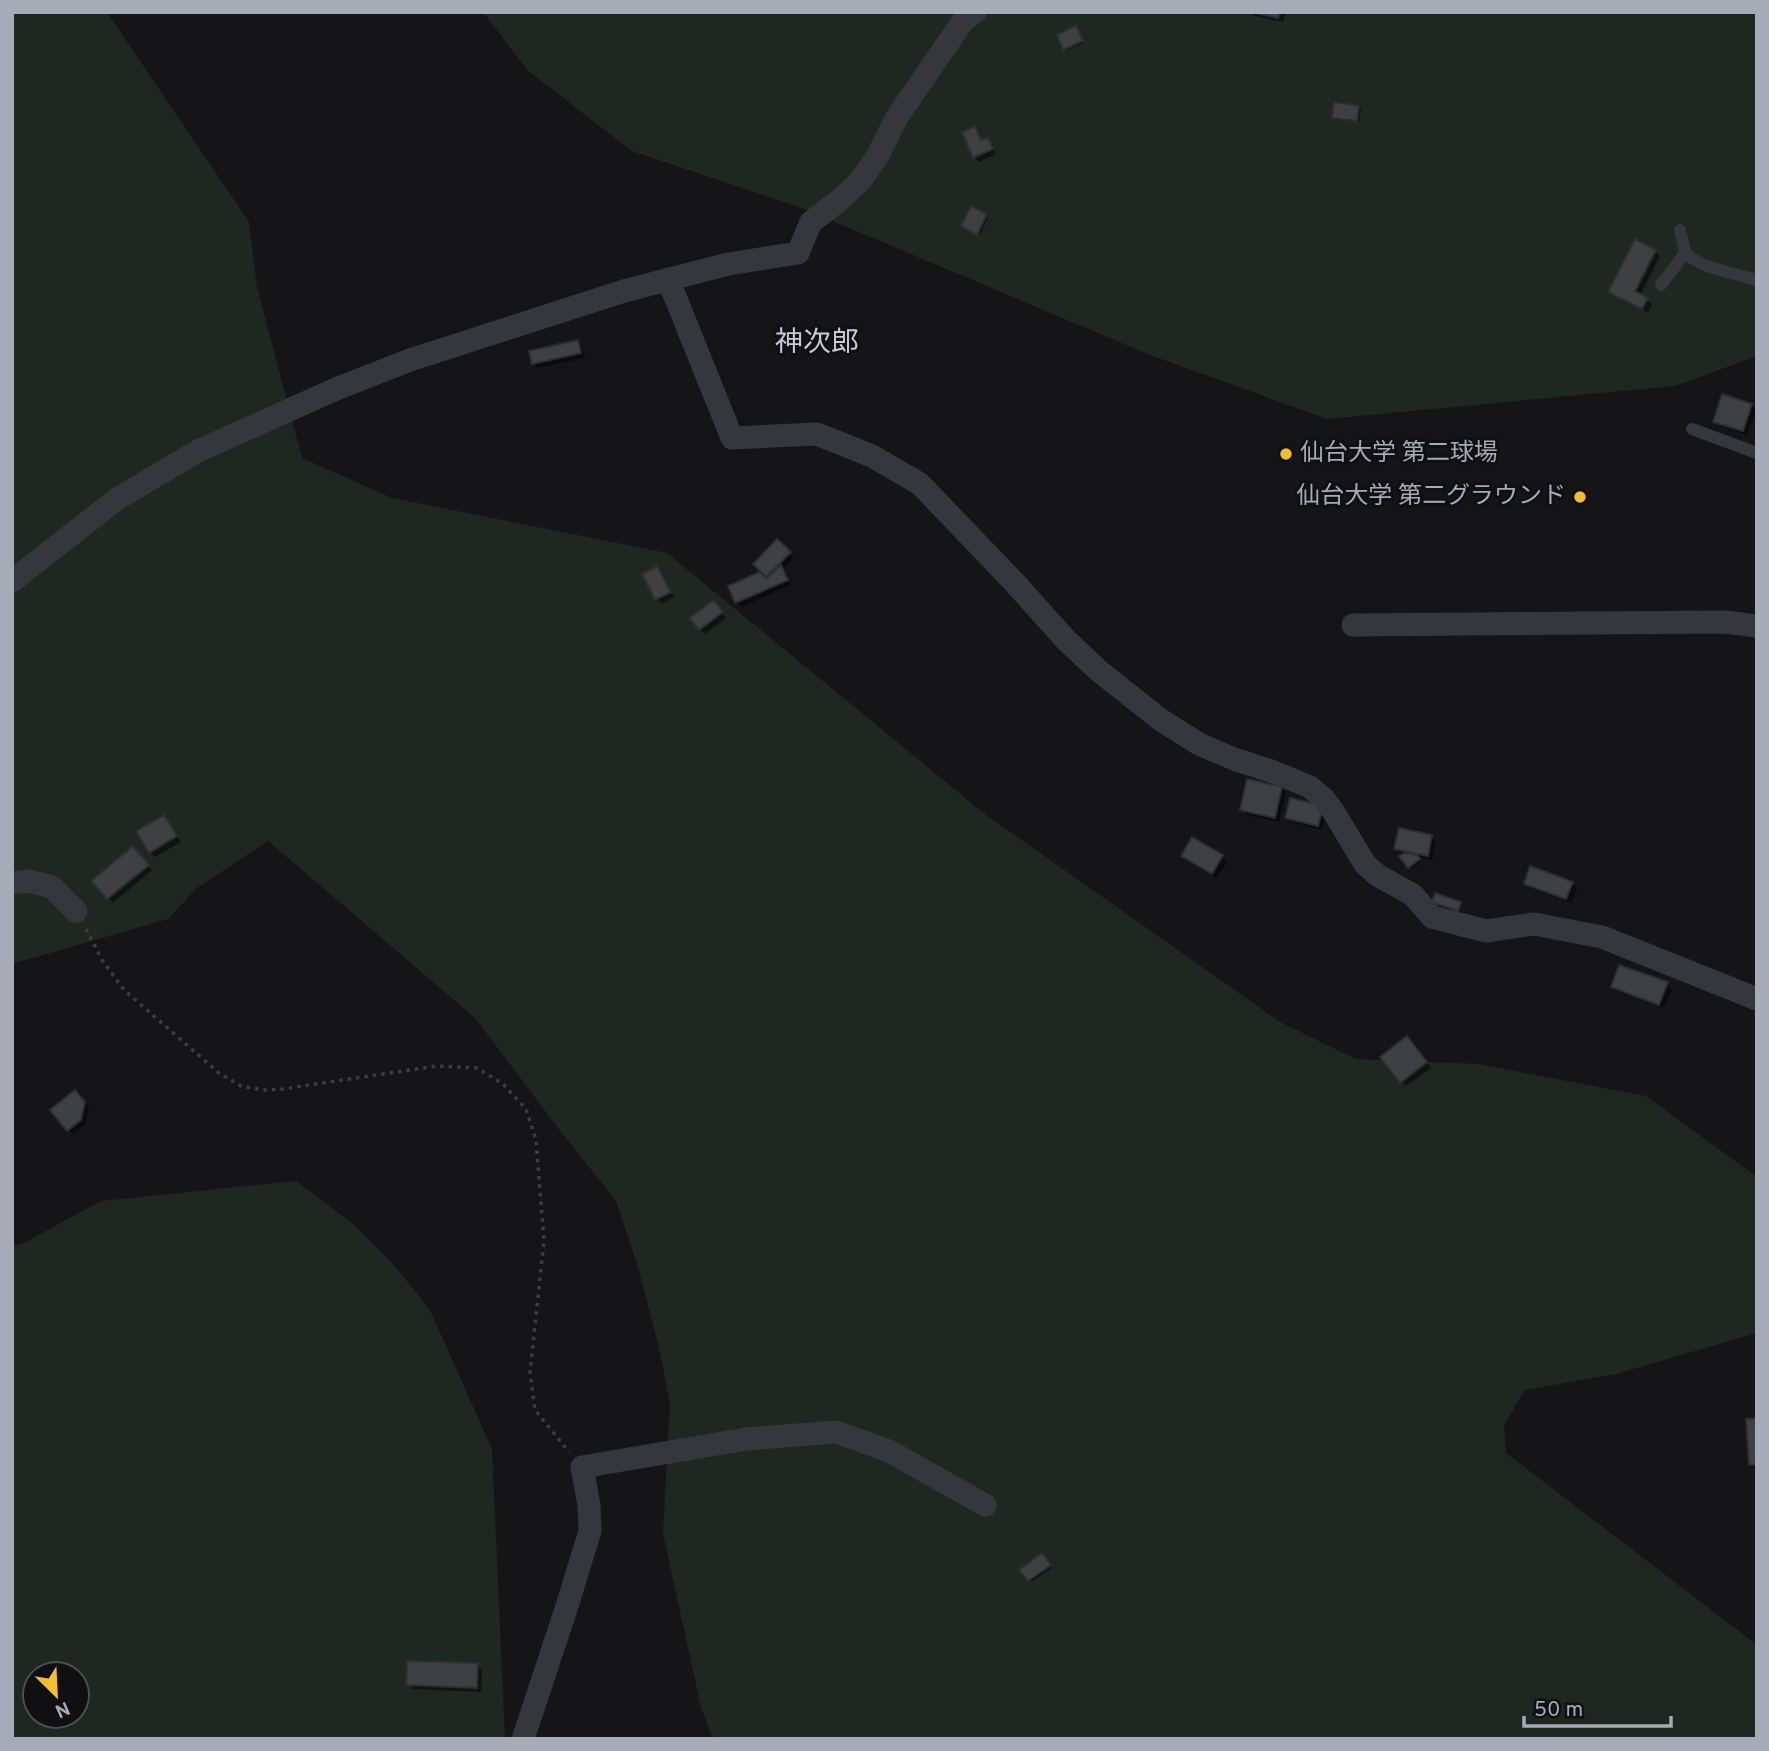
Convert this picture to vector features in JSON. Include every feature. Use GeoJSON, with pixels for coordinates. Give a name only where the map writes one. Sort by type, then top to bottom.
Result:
{"type":"FeatureCollection","features":[{"type":"Feature","properties":{"kind":"street"},"geometry":{"type":"LineString","coordinates":[[12,581],[117,499],[198,451],[336,389],[410,360],[668,279],[728,264],[798,253],[811,222],[861,180],[878,155],[897,117],[963,21],[975,12]]}},
{"type":"Feature","properties":{"kind":"street"},"geometry":{"type":"LineString","coordinates":[[668,279],[732,438],[817,434],[873,456],[920,484],[1014,582],[1038,611],[1099,671],[1161,720],[1199,744],[1310,788],[1324,799],[1366,864],[1377,876],[1413,895],[1432,917],[1486,931],[1534,925],[1602,937],[1757,999]]}},
{"type":"Feature","properties":{"kind":"street"},"geometry":{"type":"LineString","coordinates":[[1353,625],[1725,622],[1757,626]]}},
{"type":"Feature","properties":{"kind":"street"},"geometry":{"type":"LineString","coordinates":[[12,883],[29,881],[51,887],[76,911]]}},
{"type":"Feature","properties":{"kind":"street"},"geometry":{"type":"LineString","coordinates":[[523,1739],[590,1531],[589,1505],[582,1467],[746,1439],[836,1432],[889,1451],[985,1504]]}},
{"type":"Feature","properties":{"kind":"lane"},"geometry":{"type":"LineString","coordinates":[[1681,230],[1686,252],[1700,262],[1757,280]]}},
{"type":"Feature","properties":{"kind":"lane"},"geometry":{"type":"LineString","coordinates":[[1661,285],[1686,252]]}},
{"type":"Feature","properties":{"kind":"lane"},"geometry":{"type":"LineString","coordinates":[[1692,429],[1757,453]]}},
{"type":"Feature","properties":{"kind":"path"},"geometry":{"type":"LineString","coordinates":[[76,911],[102,960],[124,990],[219,1073],[241,1086],[263,1090],[283,1089],[436,1066],[477,1068],[503,1084],[526,1108],[536,1140],[544,1241],[530,1372],[535,1410],[582,1467]]}},
{"type":"Feature","properties":{"kind":"shaded area"},"geometry":{"type":"Polygon","coordinates":[[[12,12],[107,12],[249,222],[257,287],[302,458],[392,498],[667,553],[986,815],[1280,1022],[1356,1059],[1478,1064],[1646,1096],[1757,1177],[1757,1333],[1616,1374],[1525,1390],[1504,1425],[1506,1453],[1757,1645],[1757,1739],[713,1739],[701,1708],[663,1533],[670,1403],[658,1343],[637,1264],[616,1201],[476,1019],[268,841],[197,888],[168,919],[12,964],[12,12]]]}},
{"type":"Feature","properties":{"kind":"shaded area"},"geometry":{"type":"Polygon","coordinates":[[[483,12],[1757,12],[1757,356],[1675,386],[1327,419],[1150,355],[802,208],[632,151],[527,70],[483,12]]]}},
{"type":"Feature","properties":{"kind":"shaded area"},"geometry":{"type":"Polygon","coordinates":[[[296,1181],[353,1224],[395,1266],[430,1310],[492,1449],[505,1739],[12,1739],[12,1246],[22,1244],[101,1201],[296,1181]]]}},
{"type":"Feature","properties":{"kind":"building"},"geometry":{"type":"Polygon","coordinates":[[[1251,12],[1280,12],[1278,18],[1251,12]]]}},
{"type":"Feature","properties":{"kind":"building"},"geometry":{"type":"Polygon","coordinates":[[[1076,25],[1083,41],[1063,50],[1057,35],[1076,25]]]}},
{"type":"Feature","properties":{"kind":"building"},"geometry":{"type":"Polygon","coordinates":[[[1334,102],[1359,106],[1357,121],[1332,118],[1334,102]]]}},
{"type":"Feature","properties":{"kind":"building"},"geometry":{"type":"Polygon","coordinates":[[[975,126],[981,140],[988,138],[993,149],[973,158],[962,132],[975,126]]]}},
{"type":"Feature","properties":{"kind":"building"},"geometry":{"type":"Polygon","coordinates":[[[971,206],[987,214],[977,235],[961,226],[971,206]]]}},
{"type":"Feature","properties":{"kind":"building"},"geometry":{"type":"Polygon","coordinates":[[[1635,239],[1656,250],[1635,291],[1648,298],[1642,309],[1608,292],[1635,239]]]}},
{"type":"Feature","properties":{"kind":"building"},"geometry":{"type":"Polygon","coordinates":[[[578,340],[581,353],[532,364],[529,351],[578,340]]]}},
{"type":"Feature","properties":{"kind":"building"},"geometry":{"type":"Polygon","coordinates":[[[1722,394],[1752,404],[1743,431],[1713,422],[1722,394]]]}},
{"type":"Feature","properties":{"kind":"building"},"geometry":{"type":"Polygon","coordinates":[[[777,539],[791,552],[766,577],[753,564],[777,539]]]}},
{"type":"Feature","properties":{"kind":"building"},"geometry":{"type":"Polygon","coordinates":[[[781,565],[788,580],[735,603],[728,586],[760,572],[766,579],[781,565]]]}},
{"type":"Feature","properties":{"kind":"building"},"geometry":{"type":"Polygon","coordinates":[[[657,566],[671,592],[655,600],[642,574],[657,566]]]}},
{"type":"Feature","properties":{"kind":"building"},"geometry":{"type":"Polygon","coordinates":[[[714,600],[723,612],[699,630],[689,618],[714,600]]]}},
{"type":"Feature","properties":{"kind":"building"},"geometry":{"type":"Polygon","coordinates":[[[1247,779],[1282,787],[1275,818],[1240,810],[1247,779]]]}},
{"type":"Feature","properties":{"kind":"building"},"geometry":{"type":"Polygon","coordinates":[[[1290,798],[1323,806],[1318,826],[1285,818],[1290,798]]]}},
{"type":"Feature","properties":{"kind":"building"},"geometry":{"type":"Polygon","coordinates":[[[164,815],[177,836],[149,853],[136,831],[164,815]]]}},
{"type":"Feature","properties":{"kind":"building"},"geometry":{"type":"Polygon","coordinates":[[[1399,828],[1432,835],[1428,856],[1394,849],[1399,828]]]}},
{"type":"Feature","properties":{"kind":"building"},"geometry":{"type":"Polygon","coordinates":[[[1192,837],[1223,855],[1212,874],[1181,856],[1192,837]]]}},
{"type":"Feature","properties":{"kind":"building"},"geometry":{"type":"Polygon","coordinates":[[[133,846],[149,865],[107,899],[91,881],[133,846]]]}},
{"type":"Feature","properties":{"kind":"building"},"geometry":{"type":"Polygon","coordinates":[[[1404,853],[1417,855],[1420,859],[1408,868],[1399,856],[1404,853]]]}},
{"type":"Feature","properties":{"kind":"building"},"geometry":{"type":"Polygon","coordinates":[[[1530,866],[1573,882],[1566,899],[1524,884],[1530,866]]]}},
{"type":"Feature","properties":{"kind":"building"},"geometry":{"type":"Polygon","coordinates":[[[1435,893],[1461,902],[1458,911],[1432,902],[1435,893]]]}},
{"type":"Feature","properties":{"kind":"building"},"geometry":{"type":"Polygon","coordinates":[[[1619,965],[1668,982],[1659,1005],[1611,987],[1619,965]]]}},
{"type":"Feature","properties":{"kind":"building"},"geometry":{"type":"Polygon","coordinates":[[[1407,1036],[1427,1062],[1400,1083],[1380,1057],[1407,1036]]]}},
{"type":"Feature","properties":{"kind":"building"},"geometry":{"type":"Polygon","coordinates":[[[75,1090],[85,1102],[81,1120],[67,1131],[50,1110],[75,1090]]]}},
{"type":"Feature","properties":{"kind":"building"},"geometry":{"type":"Polygon","coordinates":[[[1757,1418],[1757,1464],[1749,1465],[1746,1419],[1757,1418]]]}},
{"type":"Feature","properties":{"kind":"building"},"geometry":{"type":"Polygon","coordinates":[[[1042,1553],[1051,1565],[1028,1581],[1019,1570],[1042,1553]]]}},
{"type":"Feature","properties":{"kind":"building"},"geometry":{"type":"Polygon","coordinates":[[[407,1661],[478,1663],[477,1688],[406,1685],[407,1661]]]}},
{"type":"Feature","properties":{"kind":"place","name":"仙台大学 第二球場"},"geometry":{"type":"Point","coordinates":[1286,454]}},
{"type":"Feature","properties":{"kind":"place","name":"仙台大学 第二グラウンド"},"geometry":{"type":"Point","coordinates":[1580,497]}},
{"type":"Feature","properties":{"kind":"district","name":"神次郎"},"geometry":{"type":"Point","coordinates":[817,344]}}]}
